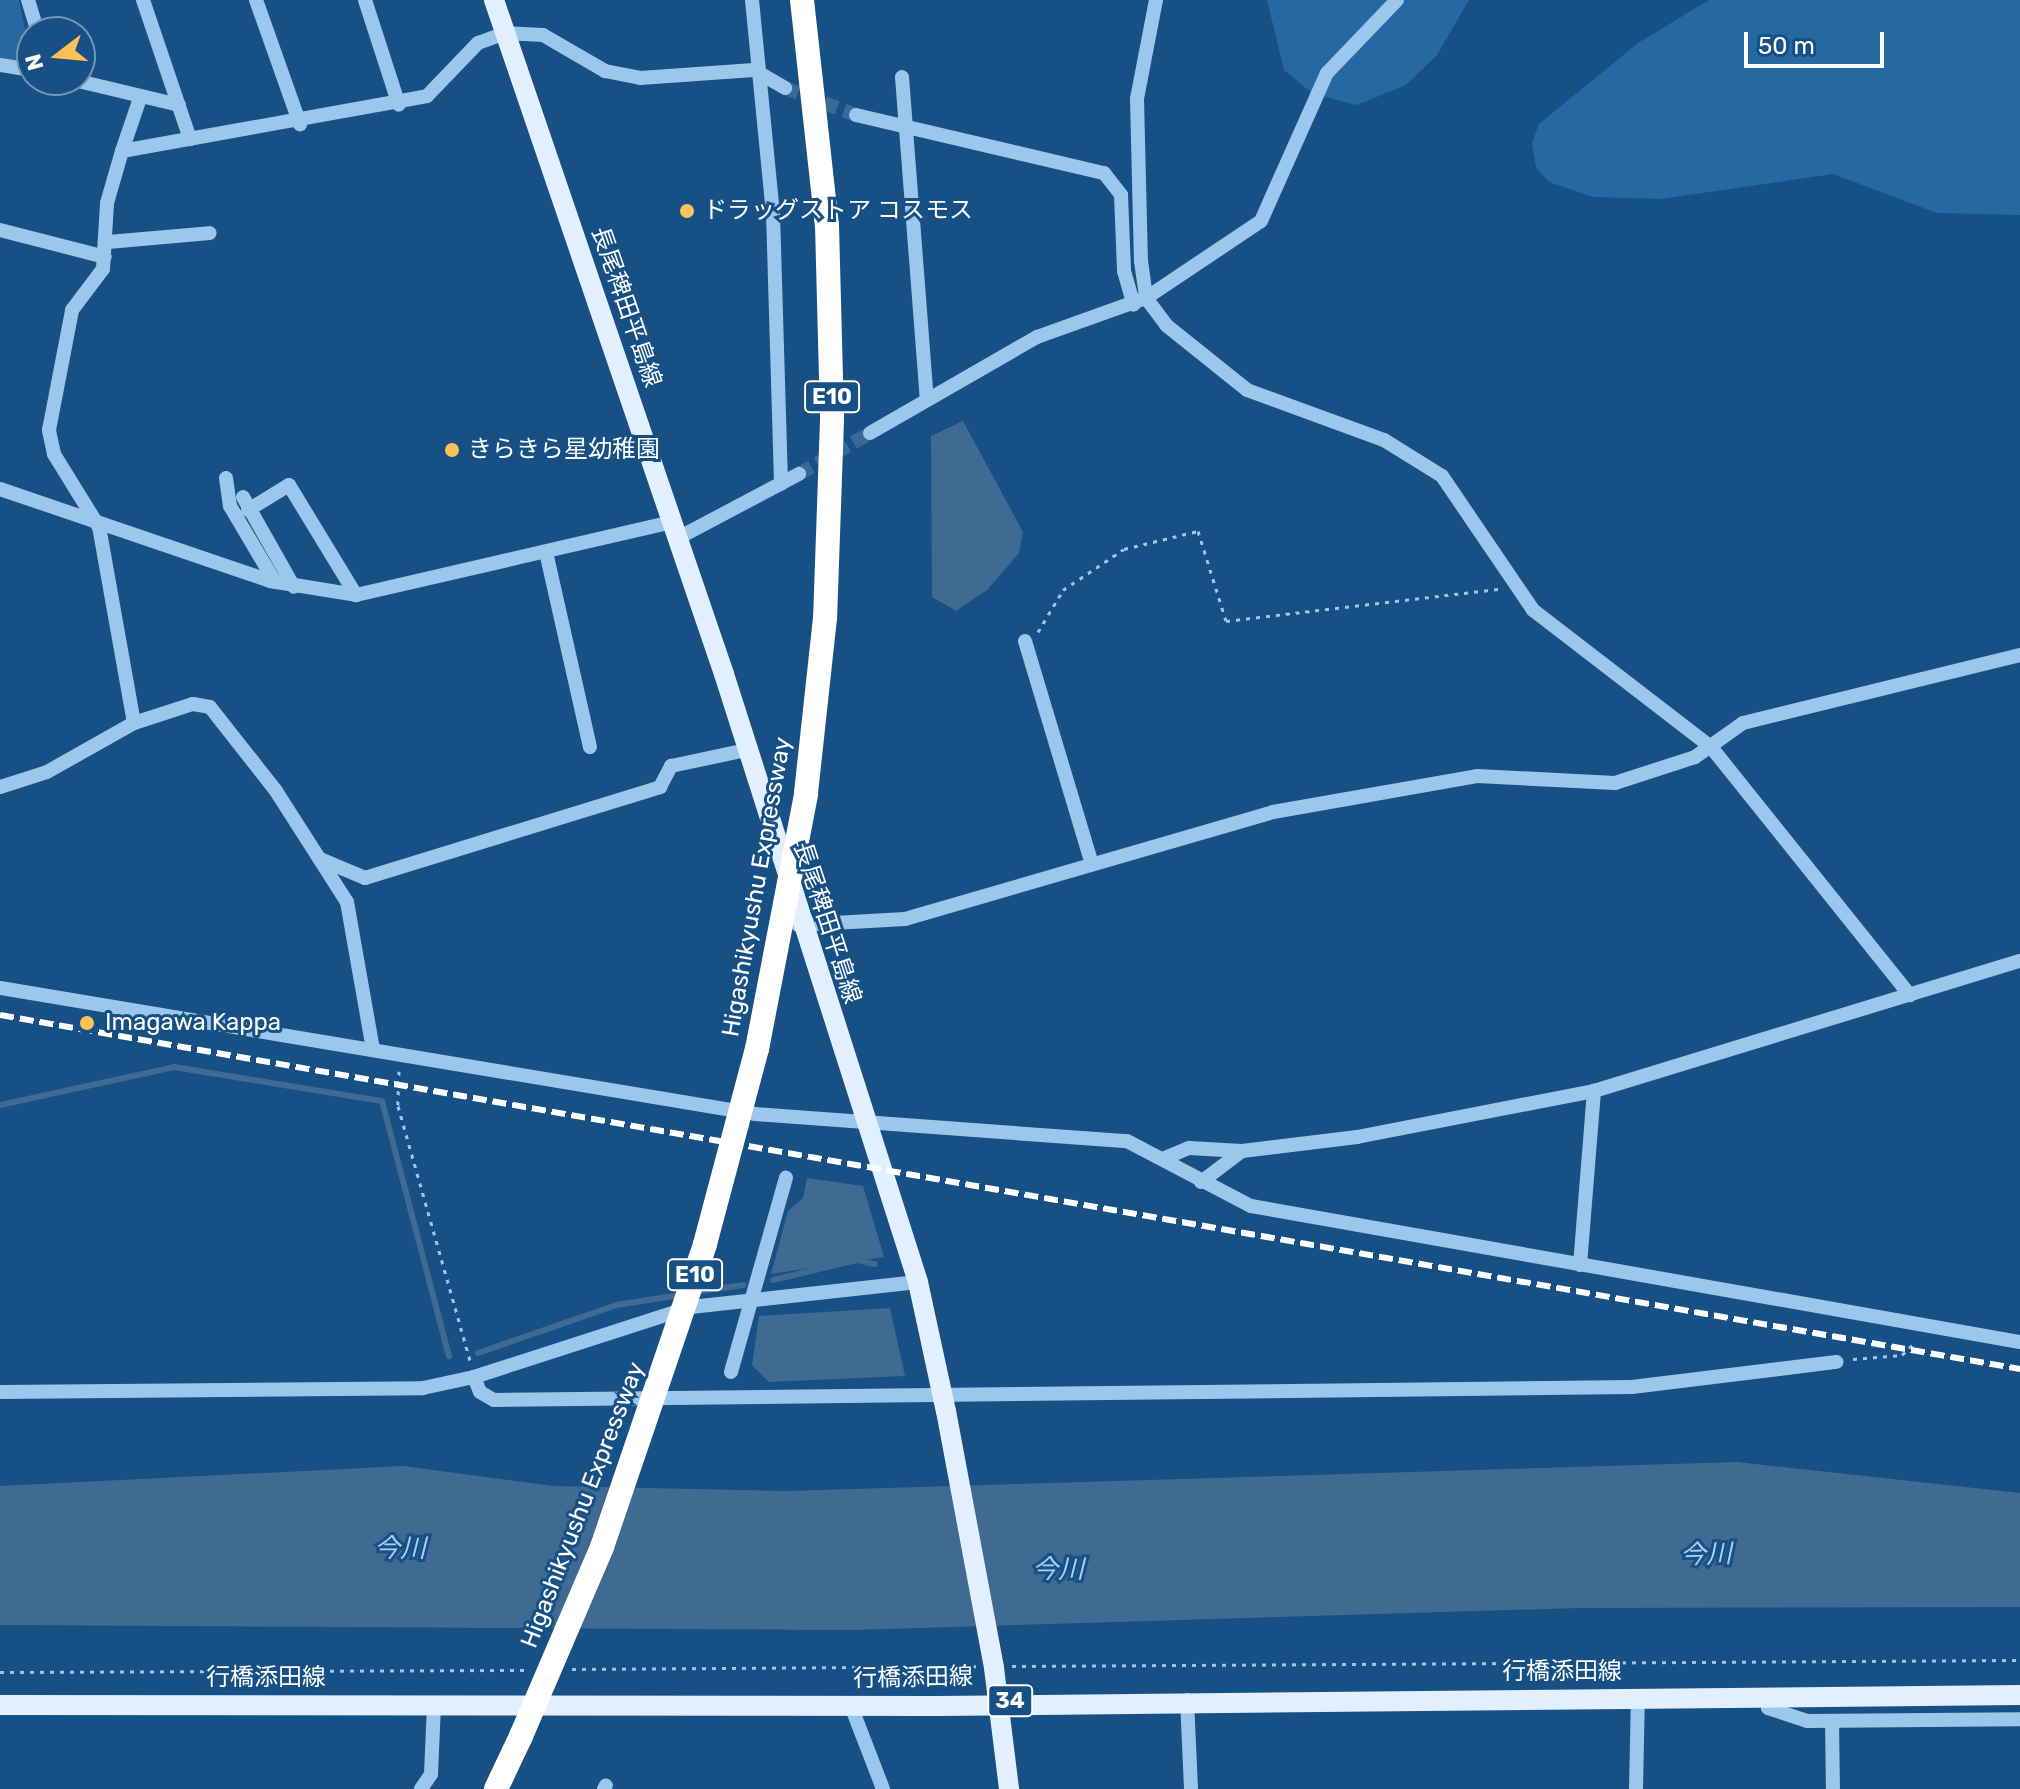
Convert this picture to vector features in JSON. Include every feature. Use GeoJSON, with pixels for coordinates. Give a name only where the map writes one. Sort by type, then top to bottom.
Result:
{"type":"FeatureCollection","features":[{"type":"Feature","properties":{"kind":"highway","name":"Higashikyushu Expressway"},"geometry":{"type":"LineString","coordinates":[[496,1789],[607,1535],[705,1244],[760,1034],[806,794],[825,618],[832,420],[827,225],[802,0]]}},
{"type":"Feature","properties":{"kind":"main road","name":"長尾稗田平島線"},"geometry":{"type":"LineString","coordinates":[[494,0],[676,530],[798,925],[918,1282],[945,1404],[994,1668],[993,1701],[1009,1789]]}},
{"type":"Feature","properties":{"kind":"main road","name":"行橋添田線"},"geometry":{"type":"LineString","coordinates":[[0,1705],[851,1706],[993,1701],[2020,1695]]}},
{"type":"Feature","properties":{"kind":"street"},"geometry":{"type":"LineString","coordinates":[[143,0],[190,139]]}},
{"type":"Feature","properties":{"kind":"street"},"geometry":{"type":"LineString","coordinates":[[256,0],[300,124]]}},
{"type":"Feature","properties":{"kind":"street"},"geometry":{"type":"LineString","coordinates":[[365,0],[399,105]]}},
{"type":"Feature","properties":{"kind":"street"},"geometry":{"type":"LineString","coordinates":[[752,0],[754,70],[773,213],[781,484]]}},
{"type":"Feature","properties":{"kind":"street"},"geometry":{"type":"LineString","coordinates":[[1140,302],[1137,99],[1156,0]]}},
{"type":"Feature","properties":{"kind":"street"},"geometry":{"type":"LineString","coordinates":[[870,433],[1037,337],[1140,302],[1261,221],[1327,73],[1397,0]]}},
{"type":"Feature","properties":{"kind":"street"},"geometry":{"type":"LineString","coordinates":[[122,151],[183,146],[190,139],[300,124],[399,105],[427,96],[478,43],[505,33],[543,35],[605,71],[640,78],[754,70],[785,88]]}},
{"type":"Feature","properties":{"kind":"street"},"geometry":{"type":"LineString","coordinates":[[902,77],[927,399]]}},
{"type":"Feature","properties":{"kind":"street"},"geometry":{"type":"LineString","coordinates":[[96,86],[179,105]]}},
{"type":"Feature","properties":{"kind":"street"},"geometry":{"type":"LineString","coordinates":[[134,723],[99,527],[54,454],[49,430],[72,310],[105,257],[108,242],[107,203],[140,98]]}},
{"type":"Feature","properties":{"kind":"street"},"geometry":{"type":"LineString","coordinates":[[856,115],[906,132],[1104,173],[1121,195],[1124,271],[1140,302],[1185,346],[1247,390],[1415,453],[1468,506],[1533,610],[1711,747],[1910,995]]}},
{"type":"Feature","properties":{"kind":"street"},"geometry":{"type":"LineString","coordinates":[[0,230],[105,257]]}},
{"type":"Feature","properties":{"kind":"street"},"geometry":{"type":"LineString","coordinates":[[108,242],[210,233]]}},
{"type":"Feature","properties":{"kind":"street"},"geometry":{"type":"LineString","coordinates":[[0,489],[99,527],[275,582],[356,595],[546,552],[676,530],[799,474]]}},
{"type":"Feature","properties":{"kind":"street"},"geometry":{"type":"LineString","coordinates":[[226,478],[230,506],[275,582]]}},
{"type":"Feature","properties":{"kind":"street"},"geometry":{"type":"LineString","coordinates":[[294,587],[245,503],[289,485],[356,595]]}},
{"type":"Feature","properties":{"kind":"street"},"geometry":{"type":"LineString","coordinates":[[546,552],[590,747]]}},
{"type":"Feature","properties":{"kind":"street"},"geometry":{"type":"LineString","coordinates":[[1025,641],[1092,864]]}},
{"type":"Feature","properties":{"kind":"street"},"geometry":{"type":"LineString","coordinates":[[798,925],[905,919],[1273,812],[1477,776],[1615,783],[1711,747],[1743,723],[2020,655]]}},
{"type":"Feature","properties":{"kind":"street"},"geometry":{"type":"LineString","coordinates":[[0,787],[47,772],[134,723],[193,704],[210,707],[320,859],[347,902],[373,1050]]}},
{"type":"Feature","properties":{"kind":"street"},"geometry":{"type":"LineString","coordinates":[[320,859],[365,878],[660,787],[671,766],[746,750]]}},
{"type":"Feature","properties":{"kind":"street"},"geometry":{"type":"LineString","coordinates":[[1165,1158],[1189,1148],[1242,1151],[1594,1091],[2020,961]]}},
{"type":"Feature","properties":{"kind":"street"},"geometry":{"type":"LineString","coordinates":[[0,988],[400,1055],[868,1126],[1127,1141],[1165,1158],[1201,1182],[1251,1206],[2020,1342]]}},
{"type":"Feature","properties":{"kind":"street"},"geometry":{"type":"LineString","coordinates":[[1580,1265],[1594,1091]]}},
{"type":"Feature","properties":{"kind":"street"},"geometry":{"type":"LineString","coordinates":[[1201,1182],[1242,1151]]}},
{"type":"Feature","properties":{"kind":"street"},"geometry":{"type":"LineString","coordinates":[[731,1372],[786,1178]]}},
{"type":"Feature","properties":{"kind":"street"},"geometry":{"type":"LineString","coordinates":[[0,1392],[423,1388],[474,1377],[691,1307],[918,1282]]}},
{"type":"Feature","properties":{"kind":"street"},"geometry":{"type":"LineString","coordinates":[[474,1377],[480,1392],[494,1400],[945,1404],[1632,1387],[1836,1362]]}},
{"type":"Feature","properties":{"kind":"street"},"geometry":{"type":"LineString","coordinates":[[1767,1696],[1768,1708],[1832,1721],[2020,1719]]}},
{"type":"Feature","properties":{"kind":"street"},"geometry":{"type":"LineString","coordinates":[[1636,1789],[1638,1697]]}},
{"type":"Feature","properties":{"kind":"street"},"geometry":{"type":"LineString","coordinates":[[1187,1700],[1191,1789]]}},
{"type":"Feature","properties":{"kind":"street"},"geometry":{"type":"LineString","coordinates":[[421,1789],[431,1774],[434,1704]]}},
{"type":"Feature","properties":{"kind":"street"},"geometry":{"type":"LineString","coordinates":[[851,1706],[883,1789]]}},
{"type":"Feature","properties":{"kind":"street"},"geometry":{"type":"LineString","coordinates":[[1832,1721],[1833,1789]]}},
{"type":"Feature","properties":{"kind":"path"},"geometry":{"type":"LineString","coordinates":[[1025,641],[1044,627],[1063,590],[1124,549],[1198,531],[1226,621],[1518,587]]}},
{"type":"Feature","properties":{"kind":"path"},"geometry":{"type":"LineString","coordinates":[[400,1055],[398,1106],[474,1377]]}},
{"type":"Feature","properties":{"kind":"path"},"geometry":{"type":"LineString","coordinates":[[1836,1362],[1902,1355],[1923,1338]]}},
{"type":"Feature","properties":{"kind":"shaded area"},"geometry":{"type":"Polygon","coordinates":[[[0,0],[19,0],[22,16],[16,16],[16,62],[0,60],[0,0]]]}},
{"type":"Feature","properties":{"kind":"shaded area"},"geometry":{"type":"Polygon","coordinates":[[[1267,0],[1469,0],[1437,55],[1406,85],[1357,105],[1313,94],[1284,70],[1267,0]]]}},
{"type":"Feature","properties":{"kind":"shaded area"},"geometry":{"type":"Polygon","coordinates":[[[1709,0],[2020,0],[2020,215],[1937,213],[1833,174],[1661,199],[1593,197],[1549,182],[1536,168],[1532,143],[1539,124],[1638,43],[1709,0]]]}},
{"type":"Feature","properties":{"kind":"water"},"geometry":{"type":"Polygon","coordinates":[[[963,421],[1023,532],[1019,553],[987,590],[956,611],[932,597],[931,436],[963,421]]]}},
{"type":"Feature","properties":{"kind":"water"},"geometry":{"type":"Polygon","coordinates":[[[807,1178],[863,1186],[884,1257],[771,1274],[788,1211],[803,1198],[807,1178]]]}},
{"type":"Feature","properties":{"kind":"water"},"geometry":{"type":"Polygon","coordinates":[[[890,1308],[905,1376],[769,1382],[752,1365],[759,1316],[890,1308]]]}},
{"type":"Feature","properties":{"kind":"water","name":"今川"},"geometry":{"type":"Polygon","coordinates":[[[1737,1462],[2020,1493],[2020,1607],[1579,1608],[853,1630],[0,1625],[0,1486],[403,1466],[553,1486],[786,1491],[1737,1462]]]}},
{"type":"Feature","properties":{"kind":"waterway"},"geometry":{"type":"LineString","coordinates":[[0,1105],[174,1067],[382,1101],[449,1356]]}},
{"type":"Feature","properties":{"kind":"waterway"},"geometry":{"type":"LineString","coordinates":[[773,1280],[857,1260],[875,1264]]}},
{"type":"Feature","properties":{"kind":"waterway"},"geometry":{"type":"LineString","coordinates":[[695,1292],[743,1285]]}},
{"type":"Feature","properties":{"kind":"waterway"},"geometry":{"type":"LineString","coordinates":[[478,1353],[617,1305],[680,1295]]}},
{"type":"Feature","properties":{"kind":"tunnel"},"geometry":{"type":"LineString","coordinates":[[785,88],[856,115]]}},
{"type":"Feature","properties":{"kind":"tunnel"},"geometry":{"type":"LineString","coordinates":[[799,474],[870,433]]}},
{"type":"Feature","properties":{"kind":"railway"},"geometry":{"type":"LineString","coordinates":[[0,1015],[2020,1369]]}},
{"type":"Feature","properties":{"kind":"place","name":"ドラッグストア コスモス"},"geometry":{"type":"Point","coordinates":[687,211]}},
{"type":"Feature","properties":{"kind":"place","name":"きらきら星幼稚園"},"geometry":{"type":"Point","coordinates":[452,450]}},
{"type":"Feature","properties":{"kind":"place","name":"Imagawa Kappa"},"geometry":{"type":"Point","coordinates":[87,1023]}}]}
